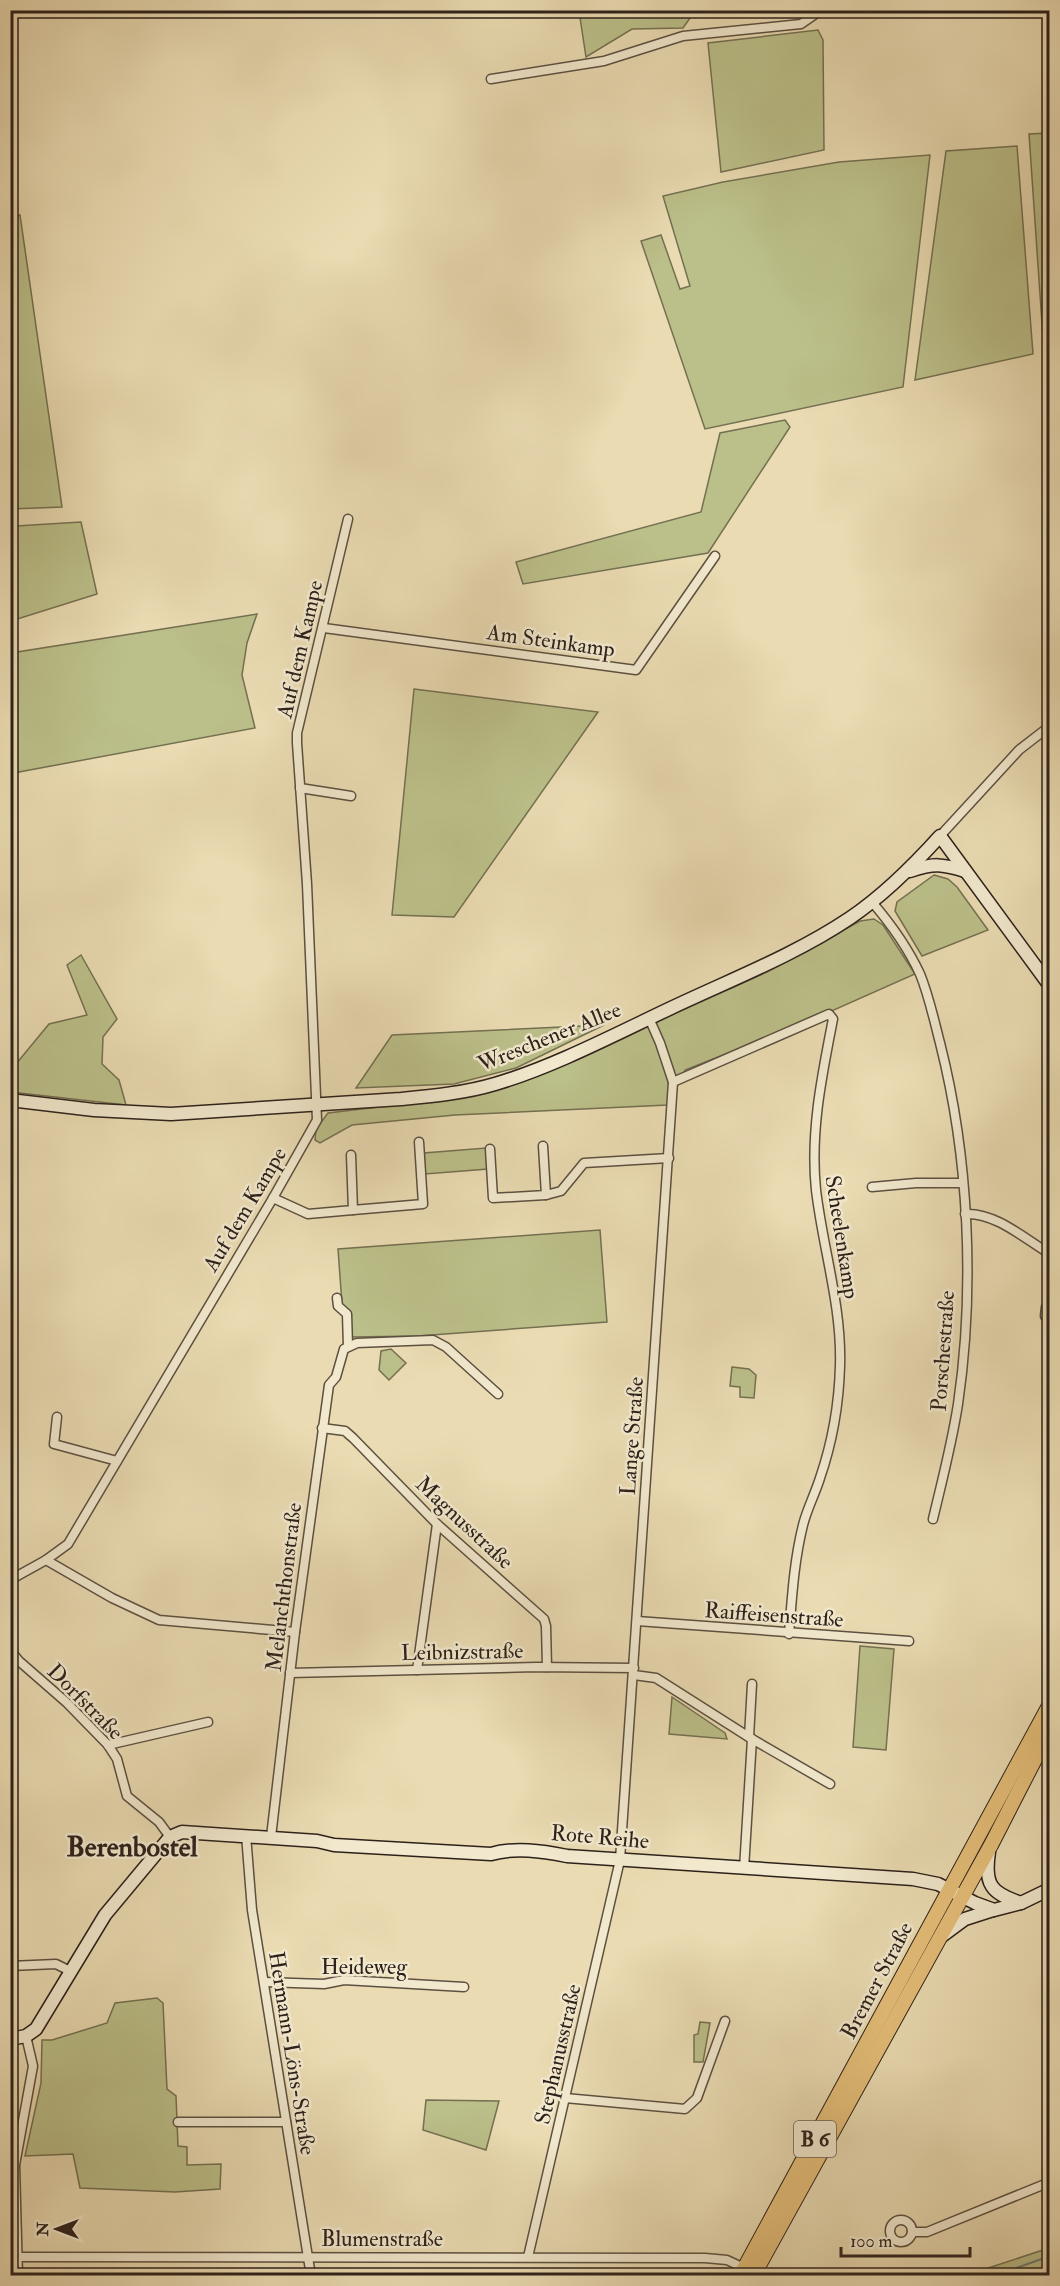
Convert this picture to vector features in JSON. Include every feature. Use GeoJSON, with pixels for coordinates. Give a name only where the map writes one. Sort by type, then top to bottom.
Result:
{"type":"FeatureCollection","features":[{"type":"Feature","properties":{"kind":"main road","name":"Bremer Straße"},"geometry":{"type":"LineString","coordinates":[[746,2273],[1050,1704]]}},
{"type":"Feature","properties":{"kind":"main road","name":"Bremer Straße"},"geometry":{"type":"LineString","coordinates":[[746,2273],[939,1938],[991,1845],[1050,1730]]}},
{"type":"Feature","properties":{"kind":"street"},"geometry":{"type":"LineString","coordinates":[[491,79],[604,61],[683,36],[801,24],[814,15],[814,10]]}},
{"type":"Feature","properties":{"kind":"street","name":"Auf dem Kampe"},"geometry":{"type":"LineString","coordinates":[[10,1580],[46,1560],[68,1544],[317,1120],[297,733],[324,628],[348,519]]}},
{"type":"Feature","properties":{"kind":"street","name":"Am Steinkamp"},"geometry":{"type":"LineString","coordinates":[[324,628],[636,670],[715,556]]}},
{"type":"Feature","properties":{"kind":"street"},"geometry":{"type":"LineString","coordinates":[[1050,726],[1019,750],[940,836],[1050,986]]}},
{"type":"Feature","properties":{"kind":"street"},"geometry":{"type":"LineString","coordinates":[[300,788],[351,796]]}},
{"type":"Feature","properties":{"kind":"street","name":"Wreschener Allee"},"geometry":{"type":"LineString","coordinates":[[10,1100],[94,1110],[171,1114],[439,1095],[495,1084],[537,1068],[649,1018],[819,936],[872,902],[906,872],[940,836]]}},
{"type":"Feature","properties":{"kind":"street"},"geometry":{"type":"LineString","coordinates":[[906,872],[933,864],[942,864],[965,871]]}},
{"type":"Feature","properties":{"kind":"street","name":"Porschestraße"},"geometry":{"type":"LineString","coordinates":[[872,902],[905,946],[920,974],[930,1002],[949,1083],[962,1183],[965,1214],[966,1305],[961,1374],[951,1441],[933,1519]]}},
{"type":"Feature","properties":{"kind":"street","name":"Scheelenkamp"},"geometry":{"type":"LineString","coordinates":[[673,1082],[830,1014],[833,1019],[817,1106],[814,1167],[837,1314],[840,1368],[837,1407],[825,1462],[803,1523],[795,1564],[789,1634]]}},
{"type":"Feature","properties":{"kind":"street","name":"Lange Straße"},"geometry":{"type":"LineString","coordinates":[[620,1860],[673,1082],[660,1042],[649,1018]]}},
{"type":"Feature","properties":{"kind":"street"},"geometry":{"type":"LineString","coordinates":[[273,1198],[308,1214],[423,1204],[419,1142]]}},
{"type":"Feature","properties":{"kind":"street"},"geometry":{"type":"LineString","coordinates":[[543,1146],[546,1195]]}},
{"type":"Feature","properties":{"kind":"street"},"geometry":{"type":"LineString","coordinates":[[490,1149],[494,1198],[546,1195],[561,1191],[584,1163],[669,1158]]}},
{"type":"Feature","properties":{"kind":"street"},"geometry":{"type":"LineString","coordinates":[[351,1155],[353,1210]]}},
{"type":"Feature","properties":{"kind":"street"},"geometry":{"type":"LineString","coordinates":[[872,1187],[916,1183],[962,1183]]}},
{"type":"Feature","properties":{"kind":"street"},"geometry":{"type":"LineString","coordinates":[[965,1214],[982,1216],[997,1222],[1050,1254]]}},
{"type":"Feature","properties":{"kind":"street","name":"Melanchthonstraße"},"geometry":{"type":"LineString","coordinates":[[271,1838],[322,1428],[329,1385],[336,1377],[342,1353],[348,1346],[347,1314],[338,1306],[337,1298]]}},
{"type":"Feature","properties":{"kind":"street"},"geometry":{"type":"LineString","coordinates":[[1050,1301],[1046,1307],[1045,1316],[1050,1323]]}},
{"type":"Feature","properties":{"kind":"street"},"geometry":{"type":"LineString","coordinates":[[348,1346],[357,1343],[433,1340],[446,1347],[498,1394]]}},
{"type":"Feature","properties":{"kind":"street"},"geometry":{"type":"LineString","coordinates":[[57,1417],[54,1444],[117,1461]]}},
{"type":"Feature","properties":{"kind":"street","name":"Magnusstraße"},"geometry":{"type":"LineString","coordinates":[[322,1428],[345,1431],[437,1524],[544,1619],[547,1667]]}},
{"type":"Feature","properties":{"kind":"street"},"geometry":{"type":"LineString","coordinates":[[417,1670],[437,1524]]}},
{"type":"Feature","properties":{"kind":"street"},"geometry":{"type":"LineString","coordinates":[[46,1560],[112,1598],[159,1620],[295,1632]]}},
{"type":"Feature","properties":{"kind":"street","name":"Raiffeisenstraße"},"geometry":{"type":"LineString","coordinates":[[638,1621],[789,1634],[909,1641]]}},
{"type":"Feature","properties":{"kind":"street","name":"Dorfstraße"},"geometry":{"type":"LineString","coordinates":[[10,1650],[108,1745],[120,1766],[127,1796],[159,1822],[170,1838]]}},
{"type":"Feature","properties":{"kind":"street","name":"Leibnizstraße"},"geometry":{"type":"LineString","coordinates":[[290,1672],[547,1667],[634,1671],[656,1677],[751,1738],[830,1784]]}},
{"type":"Feature","properties":{"kind":"street"},"geometry":{"type":"LineString","coordinates":[[744,1869],[752,1683]]}},
{"type":"Feature","properties":{"kind":"street"},"geometry":{"type":"LineString","coordinates":[[108,1745],[208,1722]]}},
{"type":"Feature","properties":{"kind":"street","name":"Rote Reihe"},"geometry":{"type":"LineString","coordinates":[[170,1838],[176,1833],[188,1831],[357,1847],[491,1854],[506,1850],[913,1880],[930,1882],[994,1910]]}},
{"type":"Feature","properties":{"kind":"street","name":"Hermann-Löns-Straße"},"geometry":{"type":"LineString","coordinates":[[246,1835],[252,1910],[311,2276]]}},
{"type":"Feature","properties":{"kind":"street"},"geometry":{"type":"LineString","coordinates":[[10,2039],[26,2036],[39,2025],[70,1971],[114,1903],[170,1838]]}},
{"type":"Feature","properties":{"kind":"street"},"geometry":{"type":"LineString","coordinates":[[991,1845],[987,1864],[991,1886],[1000,1896],[1021,1903]]}},
{"type":"Feature","properties":{"kind":"street","name":"Stephanusstraße"},"geometry":{"type":"LineString","coordinates":[[528,2257],[620,1860]]}},
{"type":"Feature","properties":{"kind":"street"},"geometry":{"type":"LineString","coordinates":[[939,1938],[965,1919],[1021,1903],[1050,1889]]}},
{"type":"Feature","properties":{"kind":"street"},"geometry":{"type":"LineString","coordinates":[[10,1966],[56,1964],[70,1971]]}},
{"type":"Feature","properties":{"kind":"street","name":"Heideweg"},"geometry":{"type":"LineString","coordinates":[[264,1982],[324,1984],[344,1980],[464,1987]]}},
{"type":"Feature","properties":{"kind":"street"},"geometry":{"type":"LineString","coordinates":[[566,2098],[685,2109],[697,2098],[725,2021]]}},
{"type":"Feature","properties":{"kind":"street"},"geometry":{"type":"LineString","coordinates":[[18,2276],[16,2147],[33,2066],[26,2036]]}},
{"type":"Feature","properties":{"kind":"street"},"geometry":{"type":"LineString","coordinates":[[178,2122],[286,2122]]}},
{"type":"Feature","properties":{"kind":"street"},"geometry":{"type":"LineString","coordinates":[[912,2232],[927,2232],[1050,2182]]}},
{"type":"Feature","properties":{"kind":"street","name":"Blumenstraße"},"geometry":{"type":"LineString","coordinates":[[18,2257],[308,2256],[714,2259],[727,2260],[746,2273]]}},
{"type":"Feature","properties":{"kind":"green space"},"geometry":{"type":"Polygon","coordinates":[[[579,10],[695,11],[683,28],[632,29],[586,57],[579,10]]]}},
{"type":"Feature","properties":{"kind":"green space"},"geometry":{"type":"Polygon","coordinates":[[[818,30],[823,40],[824,150],[721,172],[708,43],[818,30]]]}},
{"type":"Feature","properties":{"kind":"green space"},"geometry":{"type":"Polygon","coordinates":[[[1050,133],[1049,395],[1046,382],[1029,134],[1050,133]]]}},
{"type":"Feature","properties":{"kind":"green space"},"geometry":{"type":"Polygon","coordinates":[[[1017,146],[1033,354],[915,380],[946,151],[1017,146]]]}},
{"type":"Feature","properties":{"kind":"green space"},"geometry":{"type":"Polygon","coordinates":[[[930,155],[903,387],[705,429],[641,241],[661,235],[680,289],[690,286],[663,196],[723,182],[839,162],[930,155]]]}},
{"type":"Feature","properties":{"kind":"green space"},"geometry":{"type":"Polygon","coordinates":[[[20,215],[62,507],[11,509],[10,220],[20,215]]]}},
{"type":"Feature","properties":{"kind":"green space"},"geometry":{"type":"Polygon","coordinates":[[[785,420],[790,427],[708,553],[523,584],[516,562],[701,512],[720,433],[785,420]]]}},
{"type":"Feature","properties":{"kind":"green space"},"geometry":{"type":"Polygon","coordinates":[[[11,510],[16,526],[81,522],[97,594],[11,621],[11,510]]]}},
{"type":"Feature","properties":{"kind":"green space"},"geometry":{"type":"Polygon","coordinates":[[[257,614],[247,643],[242,675],[255,728],[19,772],[11,781],[11,653],[257,614]]]}},
{"type":"Feature","properties":{"kind":"green space"},"geometry":{"type":"Polygon","coordinates":[[[414,689],[598,712],[454,917],[392,915],[414,689]]]}},
{"type":"Feature","properties":{"kind":"green space"},"geometry":{"type":"Polygon","coordinates":[[[934,875],[948,879],[957,887],[988,930],[922,956],[895,911],[897,902],[934,875]]]}},
{"type":"Feature","properties":{"kind":"green space"},"geometry":{"type":"Polygon","coordinates":[[[874,919],[883,925],[915,974],[809,1021],[685,1070],[668,1105],[455,1115],[352,1125],[320,1143],[315,1140],[316,1129],[328,1113],[404,1104],[572,1060],[767,972],[860,921],[874,919]]]}},
{"type":"Feature","properties":{"kind":"green space"},"geometry":{"type":"Polygon","coordinates":[[[81,955],[117,1019],[103,1037],[102,1064],[119,1080],[126,1105],[11,1092],[11,1070],[49,1024],[87,1015],[67,965],[81,955]]]}},
{"type":"Feature","properties":{"kind":"green space"},"geometry":{"type":"Polygon","coordinates":[[[604,1025],[516,1068],[454,1084],[356,1088],[392,1035],[604,1025]]]}},
{"type":"Feature","properties":{"kind":"green space"},"geometry":{"type":"Polygon","coordinates":[[[486,1148],[488,1169],[425,1174],[424,1153],[486,1148]]]}},
{"type":"Feature","properties":{"kind":"green space"},"geometry":{"type":"Polygon","coordinates":[[[600,1230],[607,1322],[418,1336],[351,1337],[349,1312],[342,1304],[338,1249],[600,1230]]]}},
{"type":"Feature","properties":{"kind":"green space"},"geometry":{"type":"Polygon","coordinates":[[[391,1349],[406,1363],[389,1380],[379,1370],[381,1351],[391,1349]]]}},
{"type":"Feature","properties":{"kind":"green space"},"geometry":{"type":"Polygon","coordinates":[[[732,1367],[749,1369],[756,1375],[754,1398],[740,1397],[740,1387],[730,1386],[732,1367]]]}},
{"type":"Feature","properties":{"kind":"green space"},"geometry":{"type":"Polygon","coordinates":[[[860,1646],[894,1649],[886,1750],[853,1747],[860,1646]]]}},
{"type":"Feature","properties":{"kind":"green space"},"geometry":{"type":"Polygon","coordinates":[[[672,1697],[725,1733],[727,1739],[669,1734],[672,1697]]]}},
{"type":"Feature","properties":{"kind":"green space"},"geometry":{"type":"Polygon","coordinates":[[[157,1998],[163,2003],[167,2089],[176,2096],[178,2146],[187,2147],[187,2165],[221,2164],[220,2189],[175,2192],[80,2188],[73,2154],[25,2156],[41,2083],[42,2040],[52,2040],[107,2023],[115,2003],[157,1998]]]}},
{"type":"Feature","properties":{"kind":"green space"},"geometry":{"type":"Polygon","coordinates":[[[700,2022],[710,2023],[703,2062],[694,2062],[694,2035],[698,2034],[700,2022]]]}},
{"type":"Feature","properties":{"kind":"green space"},"geometry":{"type":"Polygon","coordinates":[[[426,2100],[499,2101],[486,2150],[423,2130],[426,2100]]]}},
{"type":"Feature","properties":{"kind":"green space"},"geometry":{"type":"Polygon","coordinates":[[[1049,2248],[1049,2275],[967,2275],[1049,2248]]]}},
{"type":"Feature","properties":{"kind":"waterway"},"geometry":{"type":"LineString","coordinates":[[994,2276],[1050,2256]]}},
{"type":"Feature","properties":{"kind":"district","name":"Berenbostel"},"geometry":{"type":"Point","coordinates":[132,1846]}}]}
